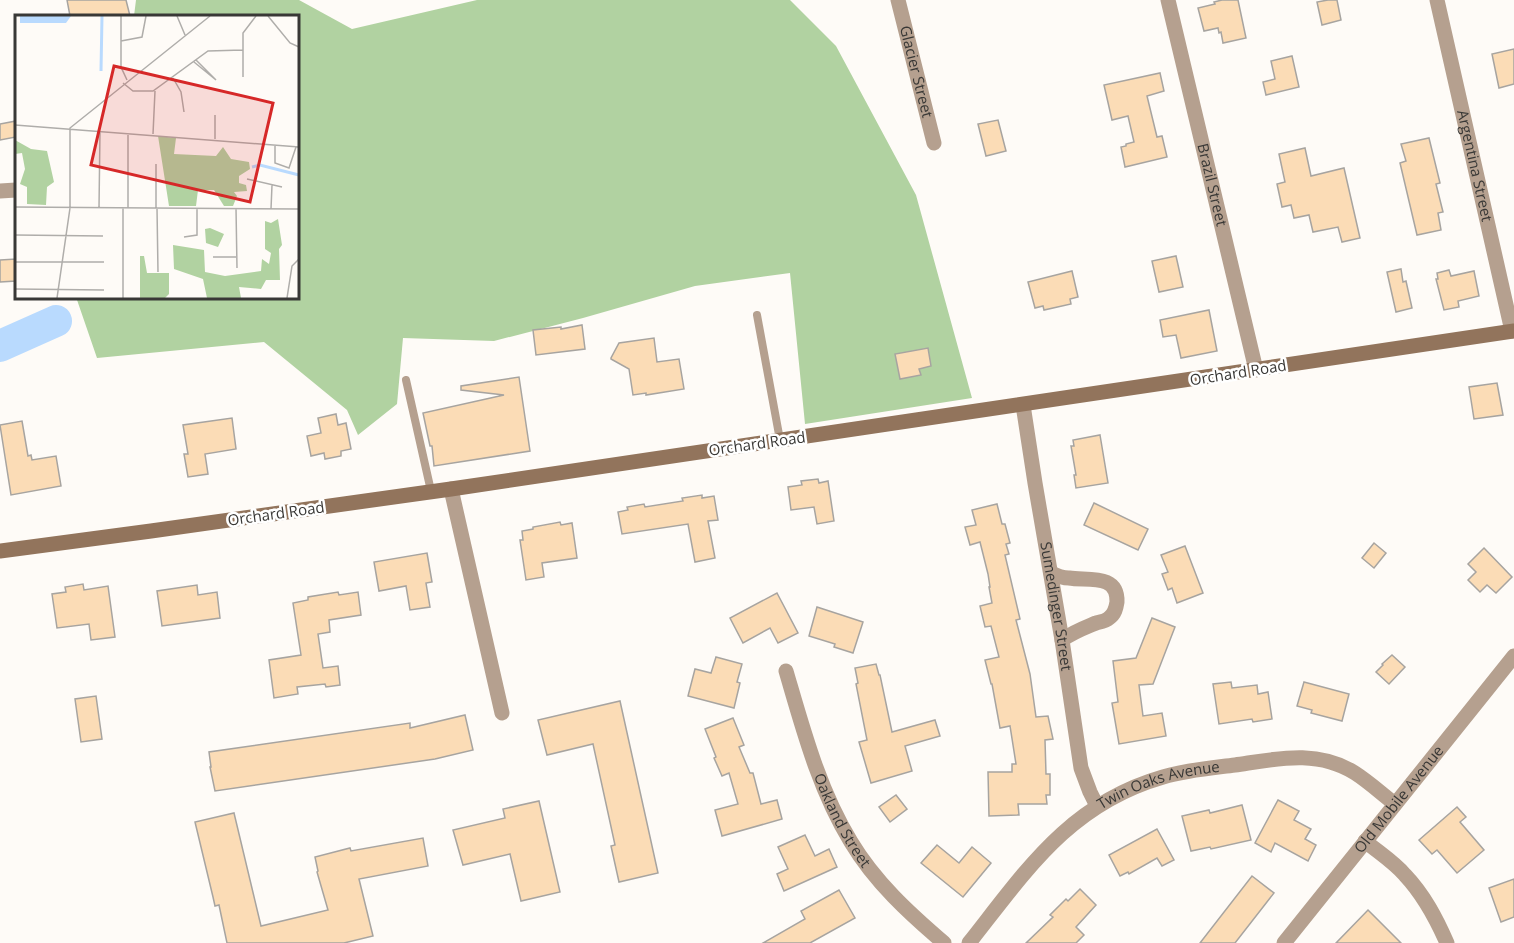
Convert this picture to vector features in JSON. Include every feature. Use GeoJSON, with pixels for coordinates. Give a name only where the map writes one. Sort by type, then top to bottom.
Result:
{"type":"FeatureCollection","features":[{"type":"Feature","properties":{"kind":"main road","name":"Orchard Road"},"geometry":{"type":"LineString","coordinates":[[0,551],[451,489],[1513,331]]}},
{"type":"Feature","properties":{"kind":"street","name":"Glacier Street"},"geometry":{"type":"LineString","coordinates":[[898,0],[934,143]]}},
{"type":"Feature","properties":{"kind":"street","name":"Brazil Street"},"geometry":{"type":"LineString","coordinates":[[1168,0],[1256,370]]}},
{"type":"Feature","properties":{"kind":"street","name":"Argentina Street"},"geometry":{"type":"LineString","coordinates":[[1437,0],[1513,331]]}},
{"type":"Feature","properties":{"kind":"street"},"geometry":{"type":"LineString","coordinates":[[0,191],[15,190]]}},
{"type":"Feature","properties":{"kind":"street","name":"Sumedinger Street"},"geometry":{"type":"LineString","coordinates":[[1023,405],[1081,768],[1097,806]]}},
{"type":"Feature","properties":{"kind":"street"},"geometry":{"type":"LineString","coordinates":[[451,489],[502,713]]}},
{"type":"Feature","properties":{"kind":"street"},"geometry":{"type":"LineString","coordinates":[[1051,573],[1070,579],[1105,581],[1112,586],[1117,598],[1116,608],[1109,618],[1062,640]]}},
{"type":"Feature","properties":{"kind":"street","name":"Old Mobile Avenue"},"geometry":{"type":"LineString","coordinates":[[1284,943],[1514,656]]}},
{"type":"Feature","properties":{"kind":"street","name":"Oakland Street"},"geometry":{"type":"LineString","coordinates":[[786,671],[820,778],[838,820],[852,844],[882,884],[908,912],[944,943]]}},
{"type":"Feature","properties":{"kind":"street","name":"Twin Oaks Avenue"},"geometry":{"type":"LineString","coordinates":[[969,943],[1033,862],[1060,834],[1097,806],[1135,786],[1164,776],[1293,757],[1312,758],[1335,764],[1354,773],[1395,804]]}},
{"type":"Feature","properties":{"kind":"street"},"geometry":{"type":"LineString","coordinates":[[1365,841],[1410,880],[1432,912],[1447,943]]}},
{"type":"Feature","properties":{"kind":"lane"},"geometry":{"type":"LineString","coordinates":[[757,315],[780,441]]}},
{"type":"Feature","properties":{"kind":"lane"},"geometry":{"type":"LineString","coordinates":[[406,380],[431,491]]}},
{"type":"Feature","properties":{"kind":"green space"},"geometry":{"type":"Polygon","coordinates":[[[136,0],[299,0],[352,29],[477,0],[790,0],[836,46],[916,195],[972,398],[805,424],[790,273],[695,286],[494,341],[403,338],[397,404],[358,435],[347,410],[264,342],[97,358],[76,298],[298,298],[298,15],[134,15],[136,0]]]}},
{"type":"Feature","properties":{"kind":"building"},"geometry":{"type":"Polygon","coordinates":[[[67,0],[126,0],[130,15],[70,15],[67,0]]]}},
{"type":"Feature","properties":{"kind":"building"},"geometry":{"type":"Polygon","coordinates":[[[1222,0],[1238,0],[1246,38],[1223,43],[1218,28],[1204,31],[1198,8],[1222,0]]]}},
{"type":"Feature","properties":{"kind":"building"},"geometry":{"type":"Polygon","coordinates":[[[1337,0],[1341,20],[1322,25],[1317,2],[1337,0]]]}},
{"type":"Feature","properties":{"kind":"building"},"geometry":{"type":"Polygon","coordinates":[[[1514,49],[1514,84],[1499,88],[1492,54],[1514,49]]]}},
{"type":"Feature","properties":{"kind":"building"},"geometry":{"type":"Polygon","coordinates":[[[1292,56],[1299,87],[1266,95],[1263,82],[1275,79],[1271,61],[1292,56]]]}},
{"type":"Feature","properties":{"kind":"building"},"geometry":{"type":"Polygon","coordinates":[[[1160,73],[1164,91],[1147,96],[1157,137],[1162,136],[1167,157],[1125,167],[1121,147],[1134,142],[1128,116],[1112,120],[1104,85],[1160,73]]]}},
{"type":"Feature","properties":{"kind":"building"},"geometry":{"type":"Polygon","coordinates":[[[998,120],[1006,151],[986,156],[978,124],[998,120]]]}},
{"type":"Feature","properties":{"kind":"building"},"geometry":{"type":"Polygon","coordinates":[[[15,121],[15,137],[0,140],[0,124],[15,121]]]}},
{"type":"Feature","properties":{"kind":"building"},"geometry":{"type":"Polygon","coordinates":[[[1429,138],[1440,183],[1436,184],[1443,212],[1438,213],[1441,230],[1417,235],[1400,163],[1406,161],[1401,144],[1429,138]]]}},
{"type":"Feature","properties":{"kind":"building"},"geometry":{"type":"Polygon","coordinates":[[[1305,148],[1311,176],[1344,168],[1360,238],[1342,242],[1338,227],[1313,232],[1309,215],[1294,218],[1291,205],[1282,207],[1277,184],[1285,182],[1279,154],[1305,148]]]}},
{"type":"Feature","properties":{"kind":"building"},"geometry":{"type":"Polygon","coordinates":[[[1176,256],[1183,287],[1159,292],[1152,261],[1176,256]]]}},
{"type":"Feature","properties":{"kind":"building"},"geometry":{"type":"Polygon","coordinates":[[[15,259],[15,281],[0,282],[0,260],[15,259]]]}},
{"type":"Feature","properties":{"kind":"building"},"geometry":{"type":"Polygon","coordinates":[[[1401,269],[1412,308],[1396,312],[1387,272],[1401,269]]]}},
{"type":"Feature","properties":{"kind":"building"},"geometry":{"type":"Polygon","coordinates":[[[1449,270],[1451,276],[1474,271],[1479,296],[1458,301],[1459,307],[1444,310],[1436,279],[1438,279],[1437,273],[1449,270]]]}},
{"type":"Feature","properties":{"kind":"building"},"geometry":{"type":"Polygon","coordinates":[[[1072,271],[1078,297],[1070,299],[1071,304],[1044,310],[1043,306],[1035,308],[1028,282],[1072,271]]]}},
{"type":"Feature","properties":{"kind":"building"},"geometry":{"type":"Polygon","coordinates":[[[1209,310],[1217,351],[1181,358],[1176,335],[1163,337],[1160,320],[1209,310]]]}},
{"type":"Feature","properties":{"kind":"building"},"geometry":{"type":"Polygon","coordinates":[[[582,325],[585,349],[536,355],[533,330],[561,327],[561,329],[582,325]]]}},
{"type":"Feature","properties":{"kind":"building"},"geometry":{"type":"Polygon","coordinates":[[[654,338],[657,362],[679,359],[684,389],[633,395],[629,369],[611,358],[619,343],[654,338]]]}},
{"type":"Feature","properties":{"kind":"building"},"geometry":{"type":"Polygon","coordinates":[[[928,348],[931,366],[919,369],[921,375],[900,379],[895,354],[928,348]]]}},
{"type":"Feature","properties":{"kind":"building"},"geometry":{"type":"Polygon","coordinates":[[[519,377],[530,451],[434,466],[432,446],[430,446],[423,413],[504,395],[461,390],[461,386],[519,377]]]}},
{"type":"Feature","properties":{"kind":"building"},"geometry":{"type":"Polygon","coordinates":[[[1497,383],[1503,415],[1474,419],[1469,387],[1497,383]]]}},
{"type":"Feature","properties":{"kind":"building"},"geometry":{"type":"Polygon","coordinates":[[[336,414],[338,425],[346,423],[351,449],[341,451],[341,456],[325,459],[324,453],[311,456],[307,436],[321,433],[318,418],[336,414]]]}},
{"type":"Feature","properties":{"kind":"building"},"geometry":{"type":"Polygon","coordinates":[[[232,418],[236,449],[205,454],[208,474],[188,477],[184,454],[188,454],[183,425],[232,418]]]}},
{"type":"Feature","properties":{"kind":"building"},"geometry":{"type":"Polygon","coordinates":[[[22,421],[28,456],[31,455],[32,460],[56,456],[61,486],[11,495],[0,425],[22,421]]]}},
{"type":"Feature","properties":{"kind":"building"},"geometry":{"type":"Polygon","coordinates":[[[1100,435],[1108,483],[1076,488],[1071,446],[1074,446],[1073,440],[1100,435]]]}},
{"type":"Feature","properties":{"kind":"building"},"geometry":{"type":"Polygon","coordinates":[[[818,479],[819,483],[828,481],[834,521],[817,524],[814,507],[791,510],[788,487],[802,485],[801,481],[818,479]]]}},
{"type":"Feature","properties":{"kind":"building"},"geometry":{"type":"Polygon","coordinates":[[[702,495],[702,498],[714,496],[718,520],[708,521],[715,558],[695,562],[688,524],[622,534],[618,512],[628,510],[627,507],[644,504],[645,507],[683,501],[682,498],[702,495]]]}},
{"type":"Feature","properties":{"kind":"building"},"geometry":{"type":"Polygon","coordinates":[[[1094,503],[1148,529],[1138,550],[1084,525],[1094,503]]]}},
{"type":"Feature","properties":{"kind":"building"},"geometry":{"type":"Polygon","coordinates":[[[997,504],[1010,543],[1006,544],[1009,554],[1005,555],[1020,619],[1016,620],[1030,674],[1036,717],[1048,716],[1053,739],[1045,740],[1046,774],[1050,774],[1050,795],[1046,795],[1047,804],[1018,804],[1019,815],[989,816],[988,772],[1012,772],[1012,764],[1016,764],[1010,726],[1000,728],[985,660],[999,657],[991,626],[985,627],[980,606],[992,603],[988,574],[980,542],[970,545],[965,527],[976,525],[972,510],[997,504]]]}},
{"type":"Feature","properties":{"kind":"building"},"geometry":{"type":"Polygon","coordinates":[[[560,522],[561,525],[572,523],[577,558],[542,563],[544,577],[526,580],[520,540],[523,540],[522,531],[560,522]]]}},
{"type":"Feature","properties":{"kind":"building"},"geometry":{"type":"Polygon","coordinates":[[[1374,543],[1386,553],[1374,568],[1362,558],[1374,543]]]}},
{"type":"Feature","properties":{"kind":"building"},"geometry":{"type":"Polygon","coordinates":[[[1185,546],[1203,593],[1177,603],[1172,588],[1168,590],[1162,574],[1168,572],[1161,555],[1185,546]]]}},
{"type":"Feature","properties":{"kind":"building"},"geometry":{"type":"Polygon","coordinates":[[[1484,548],[1512,577],[1496,593],[1487,585],[1480,592],[1468,580],[1476,572],[1468,564],[1484,548]]]}},
{"type":"Feature","properties":{"kind":"building"},"geometry":{"type":"Polygon","coordinates":[[[427,553],[432,582],[426,583],[430,607],[410,610],[406,586],[379,591],[374,562],[427,553]]]}},
{"type":"Feature","properties":{"kind":"building"},"geometry":{"type":"Polygon","coordinates":[[[83,584],[84,590],[108,586],[115,637],[91,640],[89,624],[57,628],[52,594],[66,592],[65,587],[83,584]]]}},
{"type":"Feature","properties":{"kind":"building"},"geometry":{"type":"Polygon","coordinates":[[[197,585],[198,595],[217,592],[220,618],[162,626],[157,591],[197,585]]]}},
{"type":"Feature","properties":{"kind":"building"},"geometry":{"type":"Polygon","coordinates":[[[338,592],[339,595],[358,592],[361,615],[329,620],[330,632],[318,634],[323,668],[338,666],[340,685],[297,687],[298,694],[274,698],[269,660],[301,655],[293,603],[308,600],[308,597],[338,592]]]}},
{"type":"Feature","properties":{"kind":"building"},"geometry":{"type":"Polygon","coordinates":[[[777,593],[798,633],[778,643],[770,628],[743,643],[730,618],[777,593]]]}},
{"type":"Feature","properties":{"kind":"building"},"geometry":{"type":"Polygon","coordinates":[[[817,607],[863,622],[853,653],[834,647],[835,644],[809,636],[817,607]]]}},
{"type":"Feature","properties":{"kind":"building"},"geometry":{"type":"Polygon","coordinates":[[[1152,618],[1175,627],[1153,684],[1139,685],[1143,716],[1162,713],[1166,736],[1119,744],[1112,703],[1118,702],[1113,661],[1136,658],[1152,618]]]}},
{"type":"Feature","properties":{"kind":"building"},"geometry":{"type":"Polygon","coordinates":[[[1392,655],[1405,667],[1389,684],[1376,672],[1392,655]]]}},
{"type":"Feature","properties":{"kind":"building"},"geometry":{"type":"Polygon","coordinates":[[[716,657],[742,664],[734,708],[688,696],[695,669],[711,673],[716,657]]]}},
{"type":"Feature","properties":{"kind":"building"},"geometry":{"type":"Polygon","coordinates":[[[876,664],[892,732],[935,720],[940,736],[905,746],[912,771],[871,783],[859,742],[867,740],[855,668],[876,664]]]}},
{"type":"Feature","properties":{"kind":"building"},"geometry":{"type":"Polygon","coordinates":[[[1231,682],[1232,688],[1257,685],[1258,694],[1268,692],[1272,719],[1253,722],[1252,719],[1219,724],[1213,684],[1231,682]]]}},
{"type":"Feature","properties":{"kind":"building"},"geometry":{"type":"Polygon","coordinates":[[[1304,682],[1349,694],[1342,721],[1311,713],[1312,710],[1297,706],[1304,682]]]}},
{"type":"Feature","properties":{"kind":"building"},"geometry":{"type":"Polygon","coordinates":[[[96,696],[102,739],[81,742],[75,699],[96,696]]]}},
{"type":"Feature","properties":{"kind":"building"},"geometry":{"type":"Polygon","coordinates":[[[620,701],[658,873],[619,882],[611,846],[615,845],[593,744],[547,755],[538,720],[620,701]]]}},
{"type":"Feature","properties":{"kind":"building"},"geometry":{"type":"Polygon","coordinates":[[[465,715],[473,750],[435,759],[215,791],[209,752],[410,723],[410,728],[465,715]]]}},
{"type":"Feature","properties":{"kind":"building"},"geometry":{"type":"Polygon","coordinates":[[[733,718],[744,745],[739,747],[750,773],[753,773],[761,804],[777,800],[782,819],[722,836],[715,810],[738,804],[729,773],[722,776],[705,729],[733,718]]]}},
{"type":"Feature","properties":{"kind":"building"},"geometry":{"type":"Polygon","coordinates":[[[896,795],[907,809],[890,822],[879,807],[896,795]]]}},
{"type":"Feature","properties":{"kind":"building"},"geometry":{"type":"Polygon","coordinates":[[[1278,800],[1299,811],[1294,820],[1311,829],[1305,839],[1316,845],[1308,861],[1275,843],[1271,852],[1255,843],[1278,800]]]}},
{"type":"Feature","properties":{"kind":"building"},"geometry":{"type":"Polygon","coordinates":[[[539,801],[560,892],[521,901],[510,854],[463,865],[453,830],[505,818],[503,809],[539,801]]]}},
{"type":"Feature","properties":{"kind":"building"},"geometry":{"type":"Polygon","coordinates":[[[1242,805],[1251,840],[1191,851],[1182,816],[1209,810],[1210,813],[1242,805]]]}},
{"type":"Feature","properties":{"kind":"building"},"geometry":{"type":"Polygon","coordinates":[[[1457,807],[1466,817],[1460,822],[1484,850],[1457,873],[1437,850],[1432,854],[1419,840],[1457,807]]]}},
{"type":"Feature","properties":{"kind":"building"},"geometry":{"type":"Polygon","coordinates":[[[234,813],[261,926],[328,910],[315,857],[350,848],[351,851],[423,838],[428,866],[359,879],[373,936],[344,943],[227,943],[219,905],[215,906],[195,822],[234,813]]]}},
{"type":"Feature","properties":{"kind":"building"},"geometry":{"type":"Polygon","coordinates":[[[1157,829],[1174,860],[1162,866],[1157,858],[1129,874],[1128,872],[1120,876],[1109,855],[1157,829]]]}},
{"type":"Feature","properties":{"kind":"building"},"geometry":{"type":"Polygon","coordinates":[[[805,835],[815,856],[829,849],[837,867],[784,891],[777,874],[788,869],[778,847],[805,835]]]}},
{"type":"Feature","properties":{"kind":"building"},"geometry":{"type":"Polygon","coordinates":[[[937,845],[959,863],[972,847],[991,863],[963,897],[921,863],[937,845]]]}},
{"type":"Feature","properties":{"kind":"building"},"geometry":{"type":"Polygon","coordinates":[[[1252,876],[1274,893],[1235,943],[1200,943],[1252,876]]]}},
{"type":"Feature","properties":{"kind":"building"},"geometry":{"type":"Polygon","coordinates":[[[1514,879],[1514,917],[1501,922],[1489,888],[1514,879]]]}},
{"type":"Feature","properties":{"kind":"building"},"geometry":{"type":"Polygon","coordinates":[[[1080,889],[1096,905],[1076,927],[1084,935],[1076,943],[1026,943],[1053,917],[1050,915],[1066,899],[1068,901],[1080,889]]]}},
{"type":"Feature","properties":{"kind":"building"},"geometry":{"type":"Polygon","coordinates":[[[839,890],[855,918],[810,943],[763,943],[805,919],[801,911],[839,890]]]}},
{"type":"Feature","properties":{"kind":"building"},"geometry":{"type":"Polygon","coordinates":[[[1368,910],[1401,943],[1336,943],[1368,910]]]}},
{"type":"Feature","properties":{"kind":"waterway"},"geometry":{"type":"LineString","coordinates":[[0,346],[56,321]]}}]}
